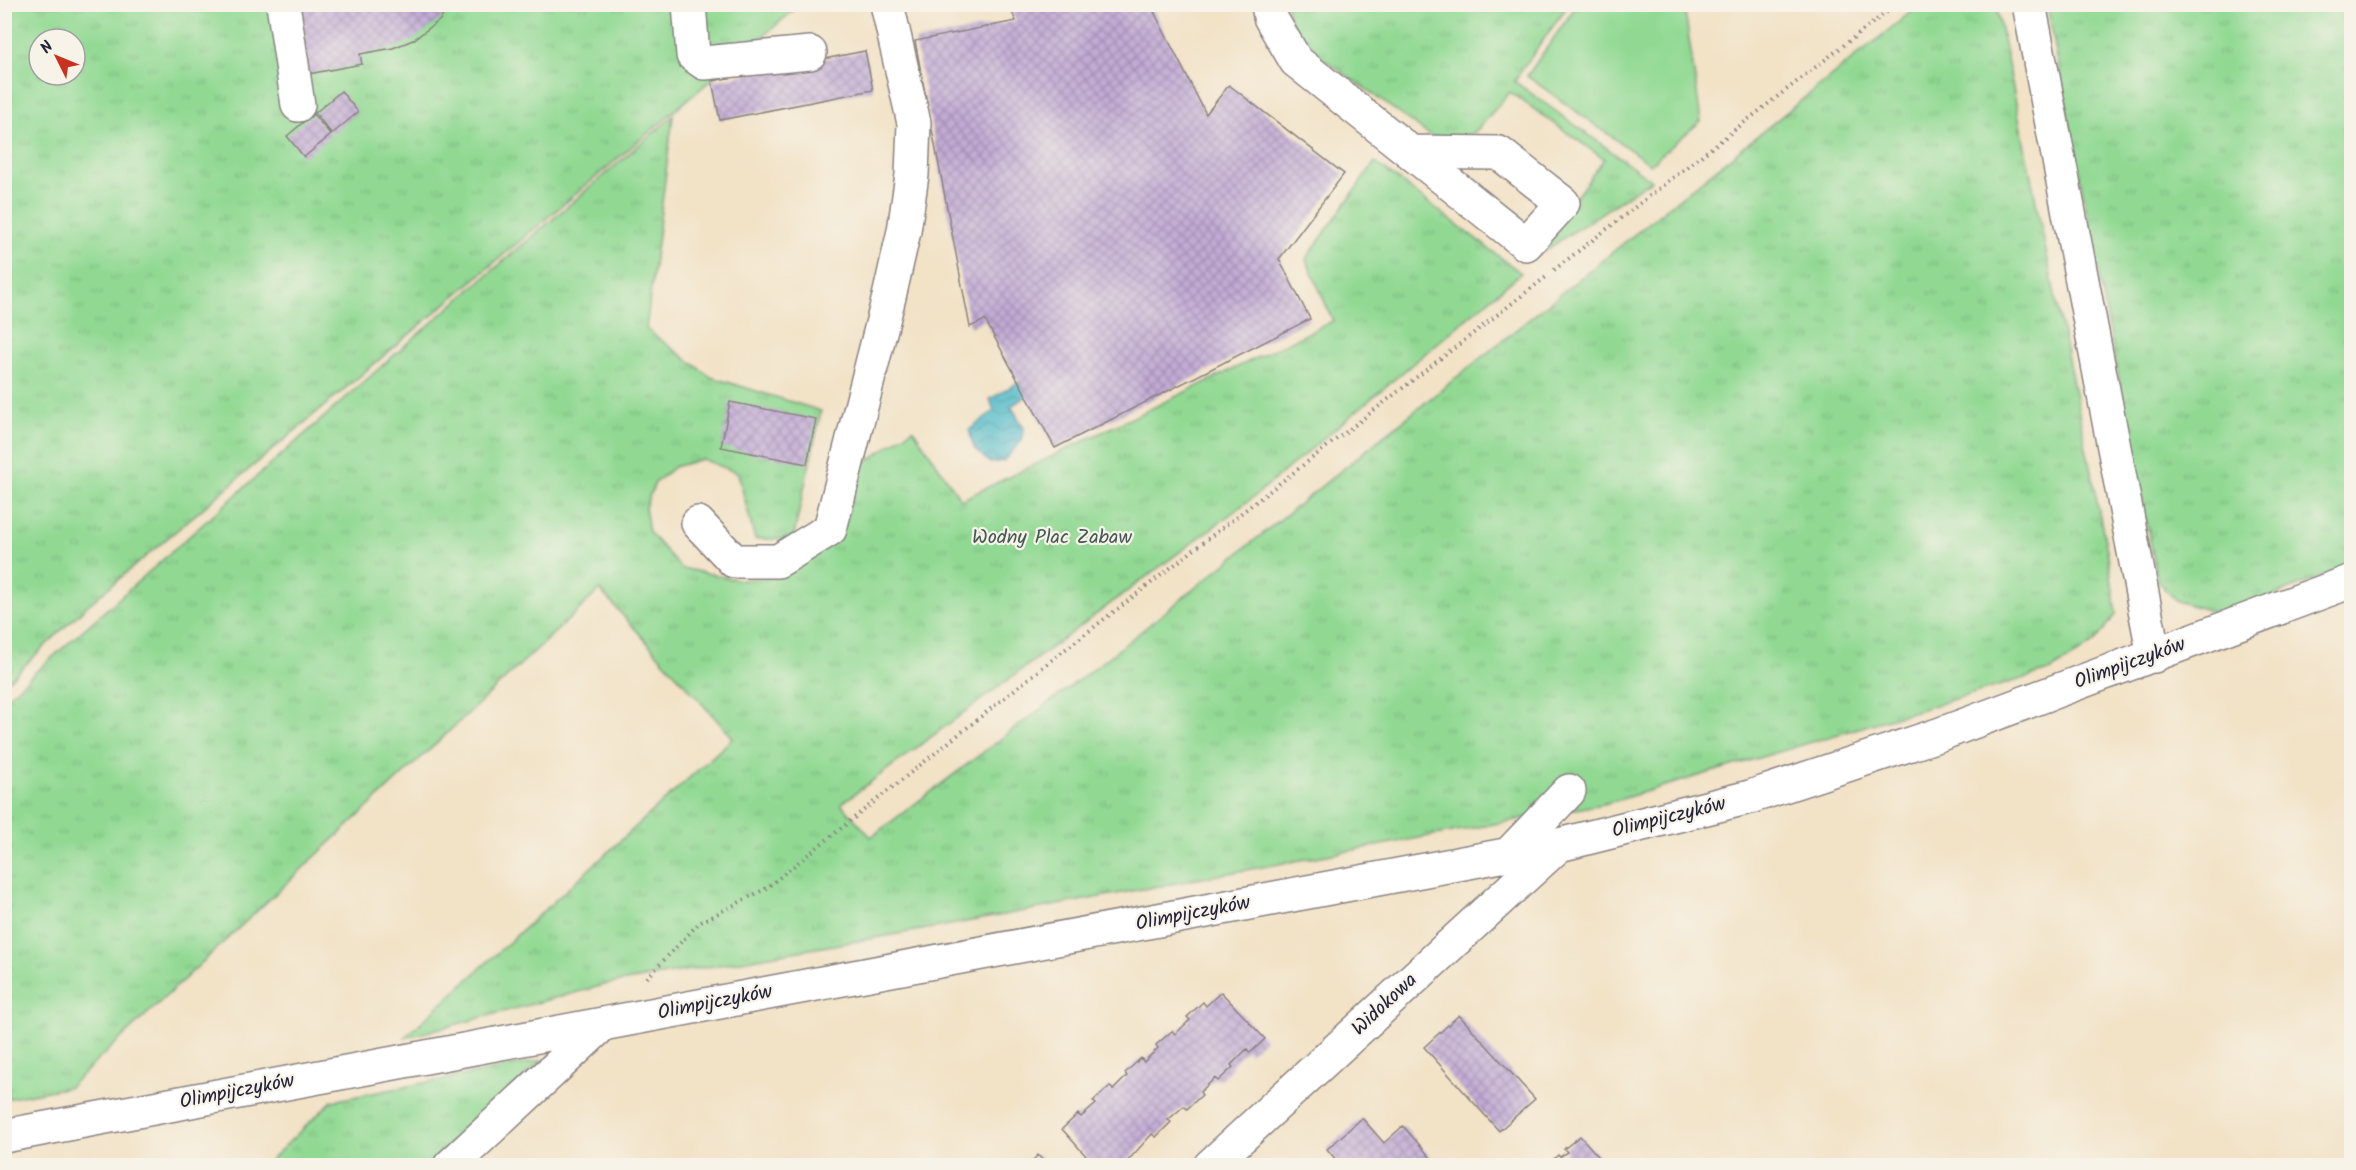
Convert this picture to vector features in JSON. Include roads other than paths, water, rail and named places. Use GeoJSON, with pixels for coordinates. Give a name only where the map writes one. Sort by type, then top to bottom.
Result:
{"type":"FeatureCollection","features":[{"type":"Feature","properties":{"kind":"street"},"geometry":{"type":"LineString","coordinates":[[283,4],[298,105]]}},
{"type":"Feature","properties":{"kind":"street"},"geometry":{"type":"LineString","coordinates":[[689,4],[693,54],[704,63],[810,53]]}},
{"type":"Feature","properties":{"kind":"street"},"geometry":{"type":"LineString","coordinates":[[698,523],[734,561],[778,561],[830,529],[889,297],[904,231],[912,176],[914,123],[887,4]]}},
{"type":"Feature","properties":{"kind":"street"},"geometry":{"type":"LineString","coordinates":[[1268,4],[1270,17],[1296,61],[1411,152]]}},
{"type":"Feature","properties":{"kind":"street"},"geometry":{"type":"LineString","coordinates":[[2028,4],[2154,656]]}},
{"type":"Feature","properties":{"kind":"street","name":"Olimpijczyków"},"geometry":{"type":"LineString","coordinates":[[4,1136],[1559,845],[1750,797],[1938,735],[2352,581]]}},
{"type":"Feature","properties":{"kind":"street"},"geometry":{"type":"LineString","coordinates":[[1509,854],[1569,791]]}},
{"type":"Feature","properties":{"kind":"street","name":"Widokowa"},"geometry":{"type":"LineString","coordinates":[[1210,1166],[1559,845]]}},
{"type":"Feature","properties":{"kind":"street"},"geometry":{"type":"LineString","coordinates":[[450,1166],[603,1024]]}},
{"type":"Feature","properties":{"kind":"water"},"geometry":{"type":"Polygon","coordinates":[[[1019,382],[1027,396],[1011,406],[1024,428],[1022,441],[1003,461],[990,463],[974,448],[969,430],[994,411],[990,399],[1019,382]]]}},
{"type":"Feature","properties":{"kind":"park label","name":"Wodny Plac Zabaw"},"geometry":{"type":"Point","coordinates":[1052,538]}}]}
